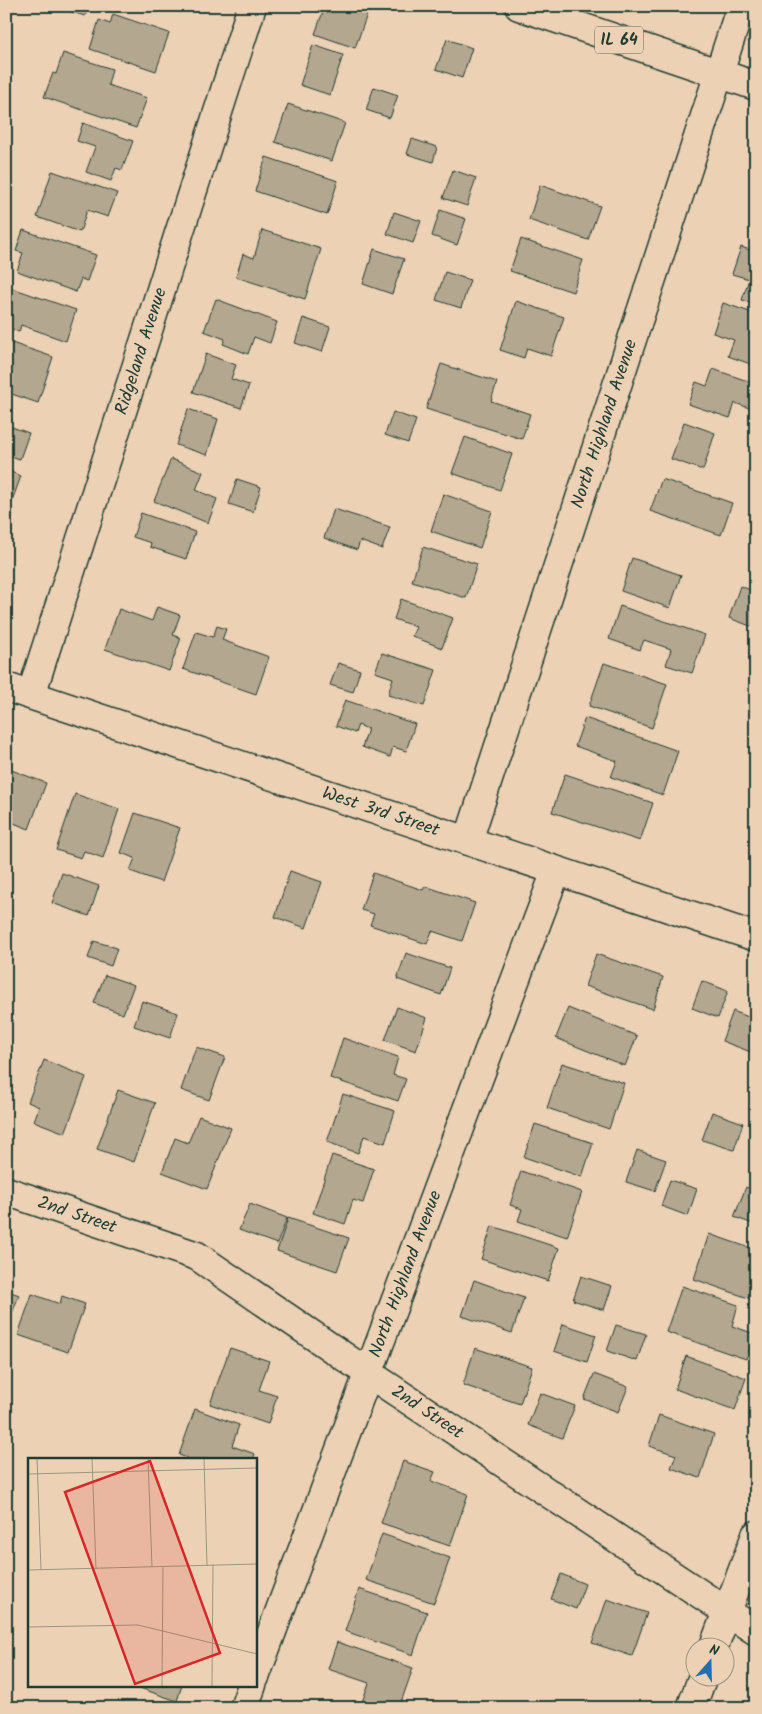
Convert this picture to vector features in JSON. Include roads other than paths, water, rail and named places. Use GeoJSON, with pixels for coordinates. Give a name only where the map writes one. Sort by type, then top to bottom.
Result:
{"type":"FeatureCollection","features":[{"type":"Feature","properties":{"kind":"street","name":"Ridgeland Avenue"},"geometry":{"type":"LineString","coordinates":[[18,691],[252,6]]}},
{"type":"Feature","properties":{"kind":"street","name":"IL 64"},"geometry":{"type":"LineString","coordinates":[[519,6],[756,86]]}},
{"type":"Feature","properties":{"kind":"street","name":"North Highland Avenue"},"geometry":{"type":"LineString","coordinates":[[468,841],[741,6]]}},
{"type":"Feature","properties":{"kind":"street","name":"West 3rd Street"},"geometry":{"type":"LineString","coordinates":[[18,691],[756,937]]}},
{"type":"Feature","properties":{"kind":"street","name":"North Highland Avenue"},"geometry":{"type":"LineString","coordinates":[[256,1674],[556,871]]}},
{"type":"Feature","properties":{"kind":"street","name":"2nd Street"},"geometry":{"type":"LineString","coordinates":[[6,1191],[197,1256],[368,1373],[756,1631]]}},
{"type":"Feature","properties":{"kind":"street"},"geometry":{"type":"LineString","coordinates":[[718,1636],[756,1535]]}},
{"type":"Feature","properties":{"kind":"street"},"geometry":{"type":"LineString","coordinates":[[244,1708],[252,1686]]}},
{"type":"Feature","properties":{"kind":"street"},"geometry":{"type":"LineString","coordinates":[[691,1708],[699,1686]]}}]}
